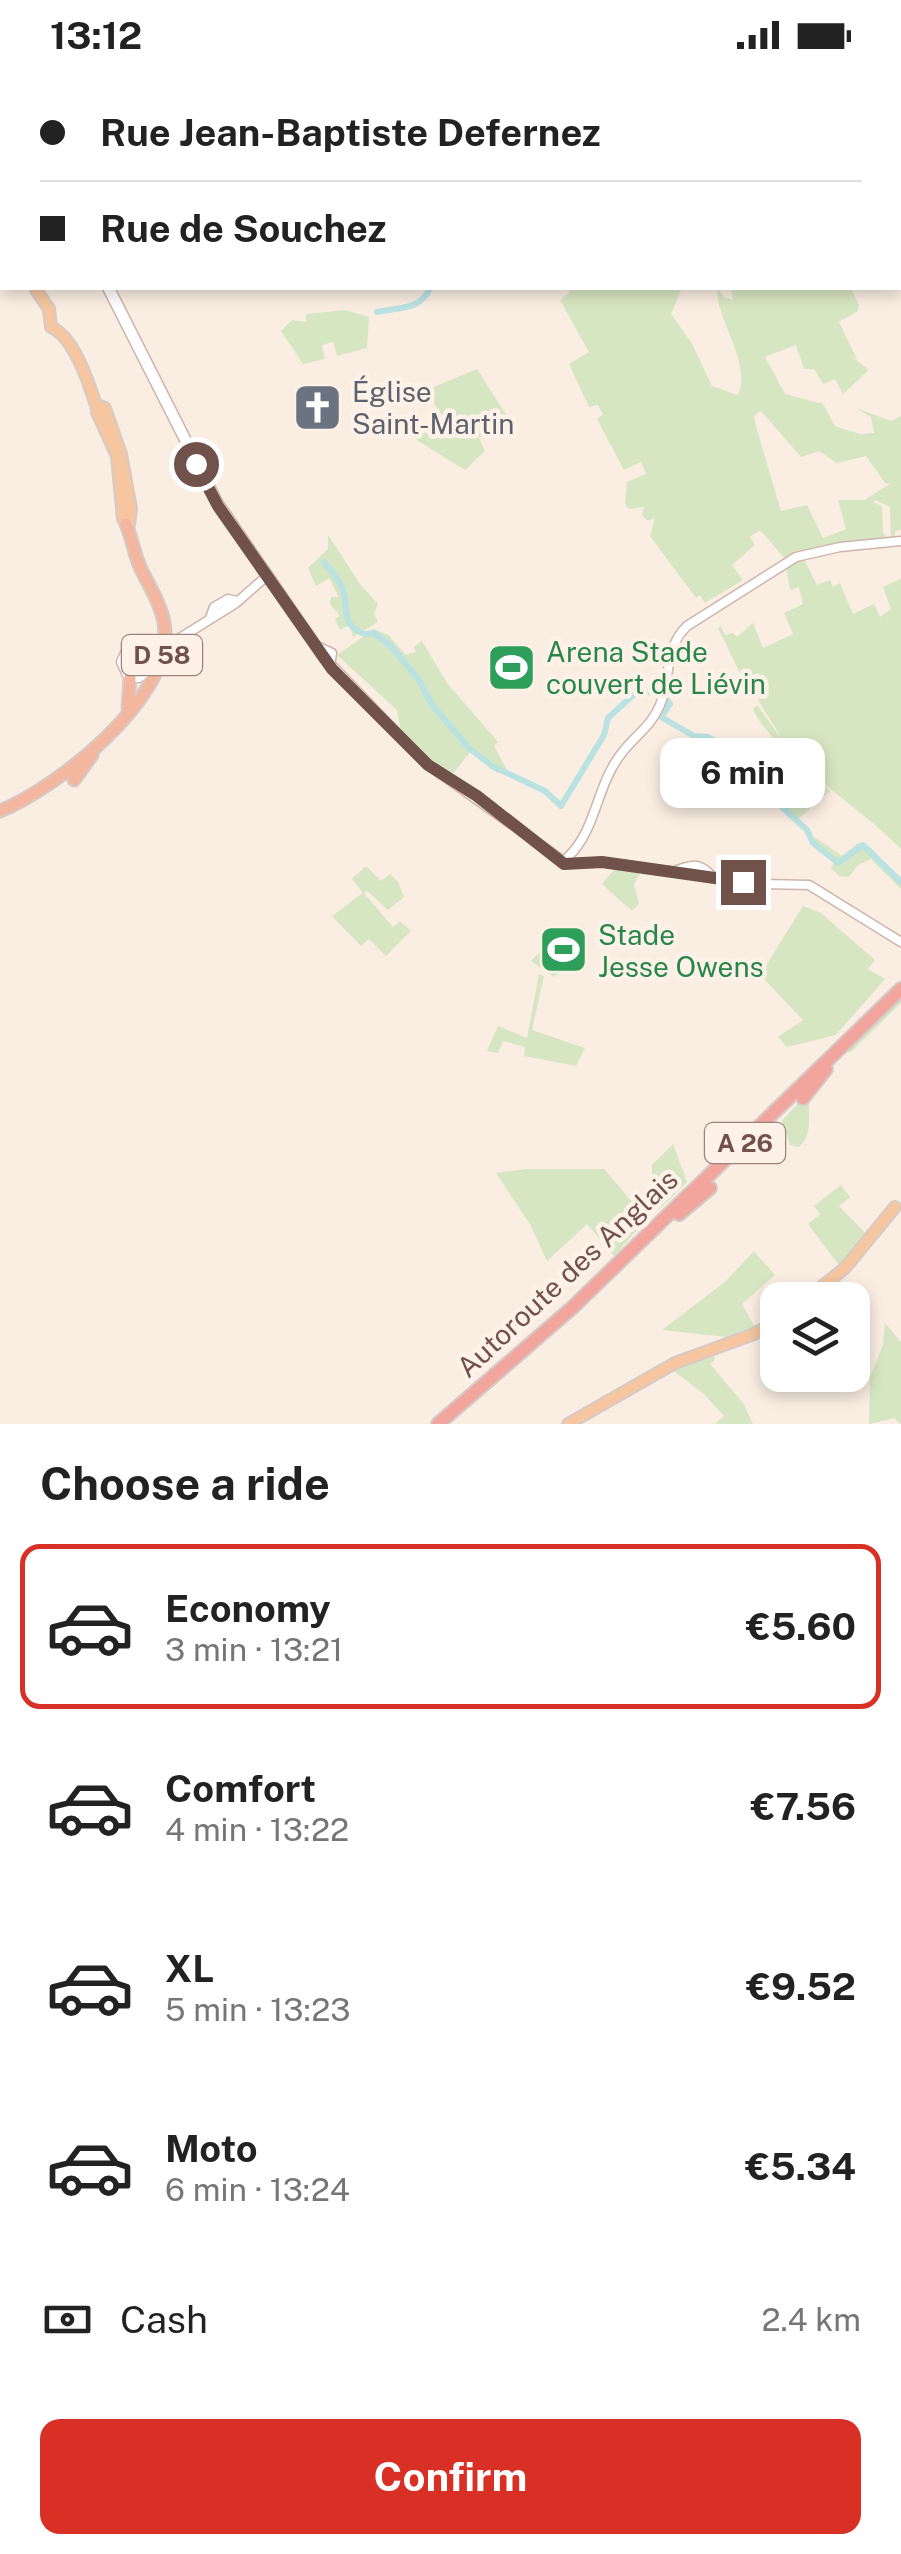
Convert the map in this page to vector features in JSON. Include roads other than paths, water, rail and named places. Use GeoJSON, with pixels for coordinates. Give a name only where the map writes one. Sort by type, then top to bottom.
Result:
{"type":"FeatureCollection","features":[{"type":"Feature","properties":{"kind":"highway","name":"D 58"},"geometry":{"type":"LineString","coordinates":[[0,813],[43,794],[127,718],[155,679],[172,640],[165,612],[141,562],[129,522]]}},
{"type":"Feature","properties":{"kind":"highway","name":"D 58"},"geometry":{"type":"LineString","coordinates":[[0,813],[40,792],[112,730],[154,674],[165,636],[162,616],[129,522]]}},
{"type":"Feature","properties":{"kind":"highway"},"geometry":{"type":"LineString","coordinates":[[172,604],[168,608],[172,640]]}},
{"type":"Feature","properties":{"kind":"highway"},"geometry":{"type":"LineString","coordinates":[[112,730],[130,700],[130,676]]}},
{"type":"Feature","properties":{"kind":"highway"},"geometry":{"type":"LineString","coordinates":[[74,780],[100,744]]}},
{"type":"Feature","properties":{"kind":"highway","name":"Autoroute des Anglais"},"geometry":{"type":"LineString","coordinates":[[440,1424],[533,1348],[901,992]]}},
{"type":"Feature","properties":{"kind":"highway","name":"Autoroute des Anglais"},"geometry":{"type":"LineString","coordinates":[[440,1424],[598,1282],[821,1064],[901,992]]}},
{"type":"Feature","properties":{"kind":"highway"},"geometry":{"type":"LineString","coordinates":[[803,1098],[863,1029]]}},
{"type":"Feature","properties":{"kind":"highway"},"geometry":{"type":"LineString","coordinates":[[777,1102],[821,1064]]}},
{"type":"Feature","properties":{"kind":"highway"},"geometry":{"type":"LineString","coordinates":[[628,1258],[710,1188]]}},
{"type":"Feature","properties":{"kind":"highway"},"geometry":{"type":"LineString","coordinates":[[598,1282],[640,1236]]}},
{"type":"Feature","properties":{"kind":"main road"},"geometry":{"type":"LineString","coordinates":[[38,290],[99,408],[116,451],[129,522]]}},
{"type":"Feature","properties":{"kind":"main road"},"geometry":{"type":"LineString","coordinates":[[109,290],[213,498],[327,660],[420,757],[551,851],[569,859],[682,870],[689,864],[707,873],[763,884],[809,884],[901,944]]}},
{"type":"Feature","properties":{"kind":"main road"},"geometry":{"type":"LineString","coordinates":[[569,859],[585,839],[618,758],[646,729],[663,694],[672,646],[679,634],[701,614],[802,554],[901,541]]}},
{"type":"Feature","properties":{"kind":"main road"},"geometry":{"type":"LineString","coordinates":[[158,651],[134,648],[123,655],[122,668],[130,676],[144,675],[158,651],[267,576]]}},
{"type":"Feature","properties":{"kind":"main road"},"geometry":{"type":"LineString","coordinates":[[145,651],[151,662]]}},
{"type":"Feature","properties":{"kind":"main road"},"geometry":{"type":"LineString","coordinates":[[828,1282],[898,1204]]}},
{"type":"Feature","properties":{"kind":"main road"},"geometry":{"type":"LineString","coordinates":[[568,1424],[670,1366],[760,1331]]}},
{"type":"Feature","properties":{"kind":"waterway"},"geometry":{"type":"LineString","coordinates":[[377,312],[414,304],[429,290]]}},
{"type":"Feature","properties":{"kind":"waterway"},"geometry":{"type":"LineString","coordinates":[[324,562],[342,587],[348,620],[362,633]]}},
{"type":"Feature","properties":{"kind":"waterway"},"geometry":{"type":"LineString","coordinates":[[365,634],[374,633],[391,646],[419,680],[432,705],[469,748],[492,766],[545,791],[561,806],[604,735],[608,718],[632,696],[662,693],[670,704],[661,717],[694,736],[708,737],[733,751],[766,778],[782,807],[807,830],[813,843],[838,863],[863,845],[901,882]]}},
{"type":"Feature","properties":{"kind":"place","name":"Église Saint-Martin"},"geometry":{"type":"Point","coordinates":[317,407]}},
{"type":"Feature","properties":{"kind":"place","name":"Arena Stade couvert de Liévin"},"geometry":{"type":"Point","coordinates":[511,667]}},
{"type":"Feature","properties":{"kind":"place","name":"Stade Jesse Owens"},"geometry":{"type":"Point","coordinates":[563,950]}}]}
